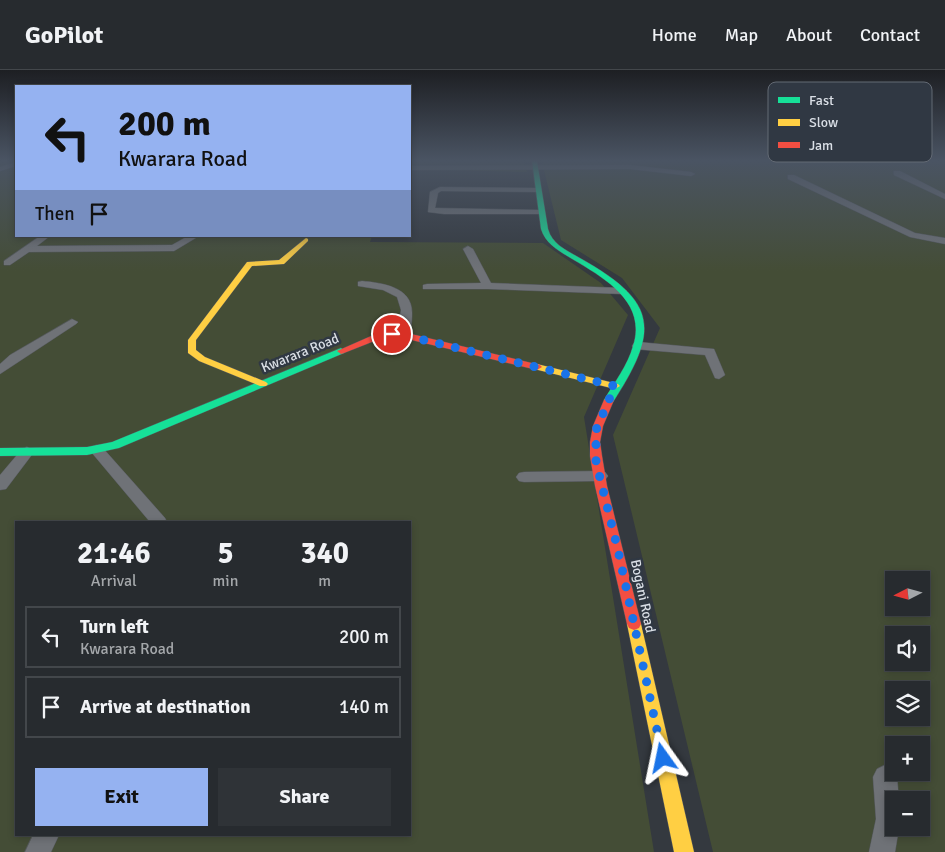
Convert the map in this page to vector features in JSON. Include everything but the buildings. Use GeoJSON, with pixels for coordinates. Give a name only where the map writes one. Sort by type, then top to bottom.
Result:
{"type":"FeatureCollection","features":[{"type":"Feature","properties":{"kind":"street"},"geometry":{"type":"LineString","coordinates":[[433,197],[431,210],[444,212],[541,212]]}},
{"type":"Feature","properties":{"kind":"street","name":"Bogani Road"},"geometry":{"type":"LineString","coordinates":[[538,197],[545,231],[552,242],[593,268],[622,291],[632,301],[641,320],[642,332],[638,346],[615,386],[596,430],[596,462],[618,550],[684,852]]}},
{"type":"Feature","properties":{"kind":"street"},"geometry":{"type":"LineString","coordinates":[[834,197],[913,235],[945,241]]}},
{"type":"Feature","properties":{"kind":"street"},"geometry":{"type":"LineString","coordinates":[[2,265],[45,237]]}},
{"type":"Feature","properties":{"kind":"street"},"geometry":{"type":"LineString","coordinates":[[27,249],[174,248],[194,237]]}},
{"type":"Feature","properties":{"kind":"street"},"geometry":{"type":"LineString","coordinates":[[263,384],[202,359],[191,351],[192,340],[250,264],[281,262],[306,240]]}},
{"type":"Feature","properties":{"kind":"street"},"geometry":{"type":"LineString","coordinates":[[468,250],[488,286]]}},
{"type":"Feature","properties":{"kind":"street"},"geometry":{"type":"LineString","coordinates":[[362,284],[389,287],[396,290],[400,295],[406,313],[403,335]]}},
{"type":"Feature","properties":{"kind":"street"},"geometry":{"type":"LineString","coordinates":[[427,287],[488,286],[622,291]]}},
{"type":"Feature","properties":{"kind":"street"},"geometry":{"type":"LineString","coordinates":[[0,370],[14,358],[72,322]]}},
{"type":"Feature","properties":{"kind":"street","name":"Kwarara Road"},"geometry":{"type":"LineString","coordinates":[[0,452],[97,450],[115,446],[381,335],[403,335],[615,386]]}},
{"type":"Feature","properties":{"kind":"street"},"geometry":{"type":"LineString","coordinates":[[638,346],[710,352],[718,375]]}},
{"type":"Feature","properties":{"kind":"street"},"geometry":{"type":"LineString","coordinates":[[97,450],[158,521]]}},
{"type":"Feature","properties":{"kind":"street"},"geometry":{"type":"LineString","coordinates":[[0,485],[27,452]]}},
{"type":"Feature","properties":{"kind":"street"},"geometry":{"type":"LineString","coordinates":[[524,477],[600,476]]}},
{"type":"Feature","properties":{"kind":"street"},"geometry":{"type":"LineString","coordinates":[[882,852],[888,819],[885,781]]}},
{"type":"Feature","properties":{"kind":"street"},"geometry":{"type":"LineString","coordinates":[[38,852],[46,836]]}},
{"type":"Feature","properties":{"kind":"green space"},"geometry":{"type":"Polygon","coordinates":[[[0,197],[15,197],[15,237],[372,237],[370,242],[543,243],[601,283],[628,315],[584,417],[654,852],[0,852],[0,197]]]}},
{"type":"Feature","properties":{"kind":"green space"},"geometry":{"type":"Polygon","coordinates":[[[551,197],[945,197],[945,852],[713,852],[613,435],[660,328],[622,278],[561,240],[551,197]]]}},
{"type":"Feature","properties":{"kind":"traffic: fast"},"geometry":{"type":"LineString","coordinates":[[540,197],[546,234],[552,243],[614,283],[634,304],[639,317],[641,330],[638,346],[609,400]]}},
{"type":"Feature","properties":{"kind":"traffic: fast"},"geometry":{"type":"LineString","coordinates":[[0,452],[87,451],[115,445],[341,351]]}},
{"type":"Feature","properties":{"kind":"traffic: slow"},"geometry":{"type":"LineString","coordinates":[[263,384],[202,359],[191,351],[192,340],[250,264],[281,262],[306,240]]}},
{"type":"Feature","properties":{"kind":"traffic: slow"},"geometry":{"type":"LineString","coordinates":[[537,367],[615,386]]}},
{"type":"Feature","properties":{"kind":"traffic: slow"},"geometry":{"type":"LineString","coordinates":[[634,624],[684,852]]}},
{"type":"Feature","properties":{"kind":"traffic: jam"},"geometry":{"type":"LineString","coordinates":[[341,351],[381,335],[403,335],[537,367]]}},
{"type":"Feature","properties":{"kind":"traffic: jam"},"geometry":{"type":"LineString","coordinates":[[609,400],[598,426],[595,442],[596,456],[601,486],[634,624]]}},
{"type":"Feature","properties":{"kind":"route"},"geometry":{"type":"LineString","coordinates":[[392,334],[403,335],[615,386],[596,430],[596,462],[618,550],[663,758]]}}]}
